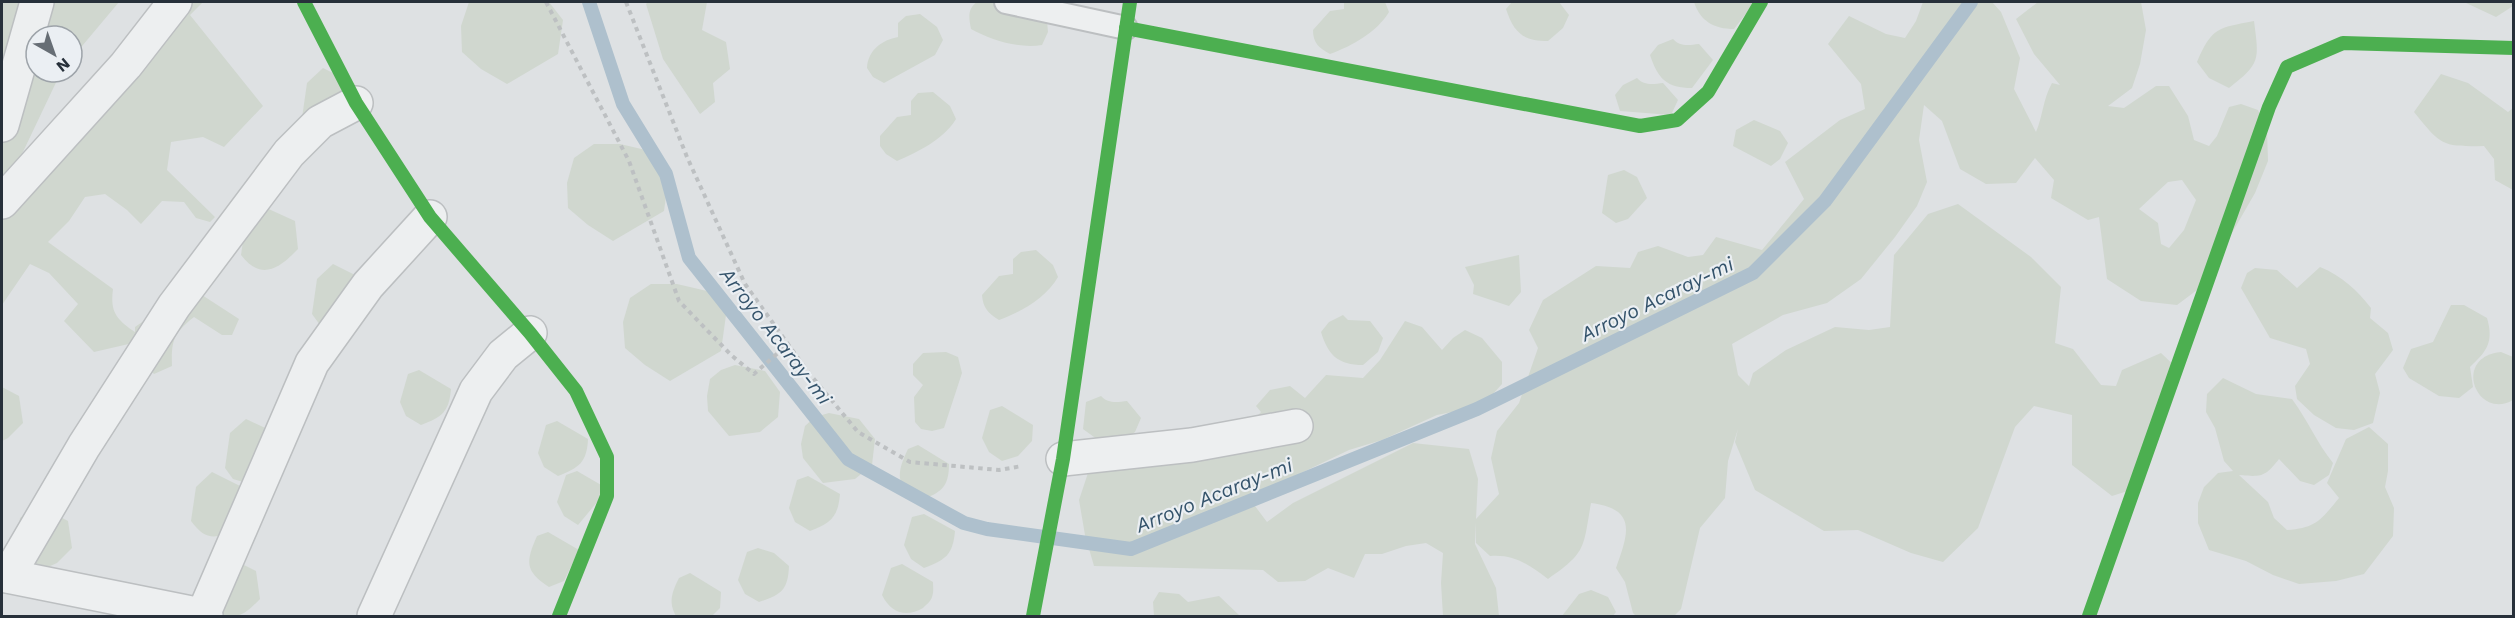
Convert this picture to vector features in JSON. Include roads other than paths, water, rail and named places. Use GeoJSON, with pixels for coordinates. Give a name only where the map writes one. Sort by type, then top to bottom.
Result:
{"type":"FeatureCollection","features":[{"type":"Feature","properties":{"kind":"street"},"geometry":{"type":"LineString","coordinates":[[2,125],[37,2]]}},
{"type":"Feature","properties":{"kind":"street"},"geometry":{"type":"LineString","coordinates":[[2,202],[126,65],[175,2]]}},
{"type":"Feature","properties":{"kind":"street"},"geometry":{"type":"LineString","coordinates":[[304,2],[356,103],[430,217],[530,333],[576,391],[607,457],[607,496],[559,616]]}},
{"type":"Feature","properties":{"kind":"street"},"geometry":{"type":"LineString","coordinates":[[1033,616],[1063,459],[1130,2]]}},
{"type":"Feature","properties":{"kind":"street"},"geometry":{"type":"LineString","coordinates":[[1126,28],[1640,126],[1677,120],[1708,92],[1761,2]]}},
{"type":"Feature","properties":{"kind":"street"},"geometry":{"type":"LineString","coordinates":[[2089,616],[2269,107],[2287,67],[2343,43],[2514,48]]}},
{"type":"Feature","properties":{"kind":"street"},"geometry":{"type":"LineString","coordinates":[[356,103],[320,122],[289,153],[174,306],[5,575],[205,616],[312,363],[368,285],[430,217]]}},
{"type":"Feature","properties":{"kind":"street"},"geometry":{"type":"LineString","coordinates":[[374,616],[476,391],[503,356],[530,333]]}},
{"type":"Feature","properties":{"kind":"street"},"geometry":{"type":"LineString","coordinates":[[1063,459],[1192,446],[1296,426]]}},
{"type":"Feature","properties":{"kind":"lane"},"geometry":{"type":"LineString","coordinates":[[1006,2],[1126,28]]}},
{"type":"Feature","properties":{"kind":"waterway","name":"Arroyo Acaray-mi"},"geometry":{"type":"LineString","coordinates":[[589,2],[623,104],[666,174],[689,258],[848,459],[964,523],[987,529],[1131,549],[1477,409],[1753,273],[1825,201],[1971,2]]}}]}
